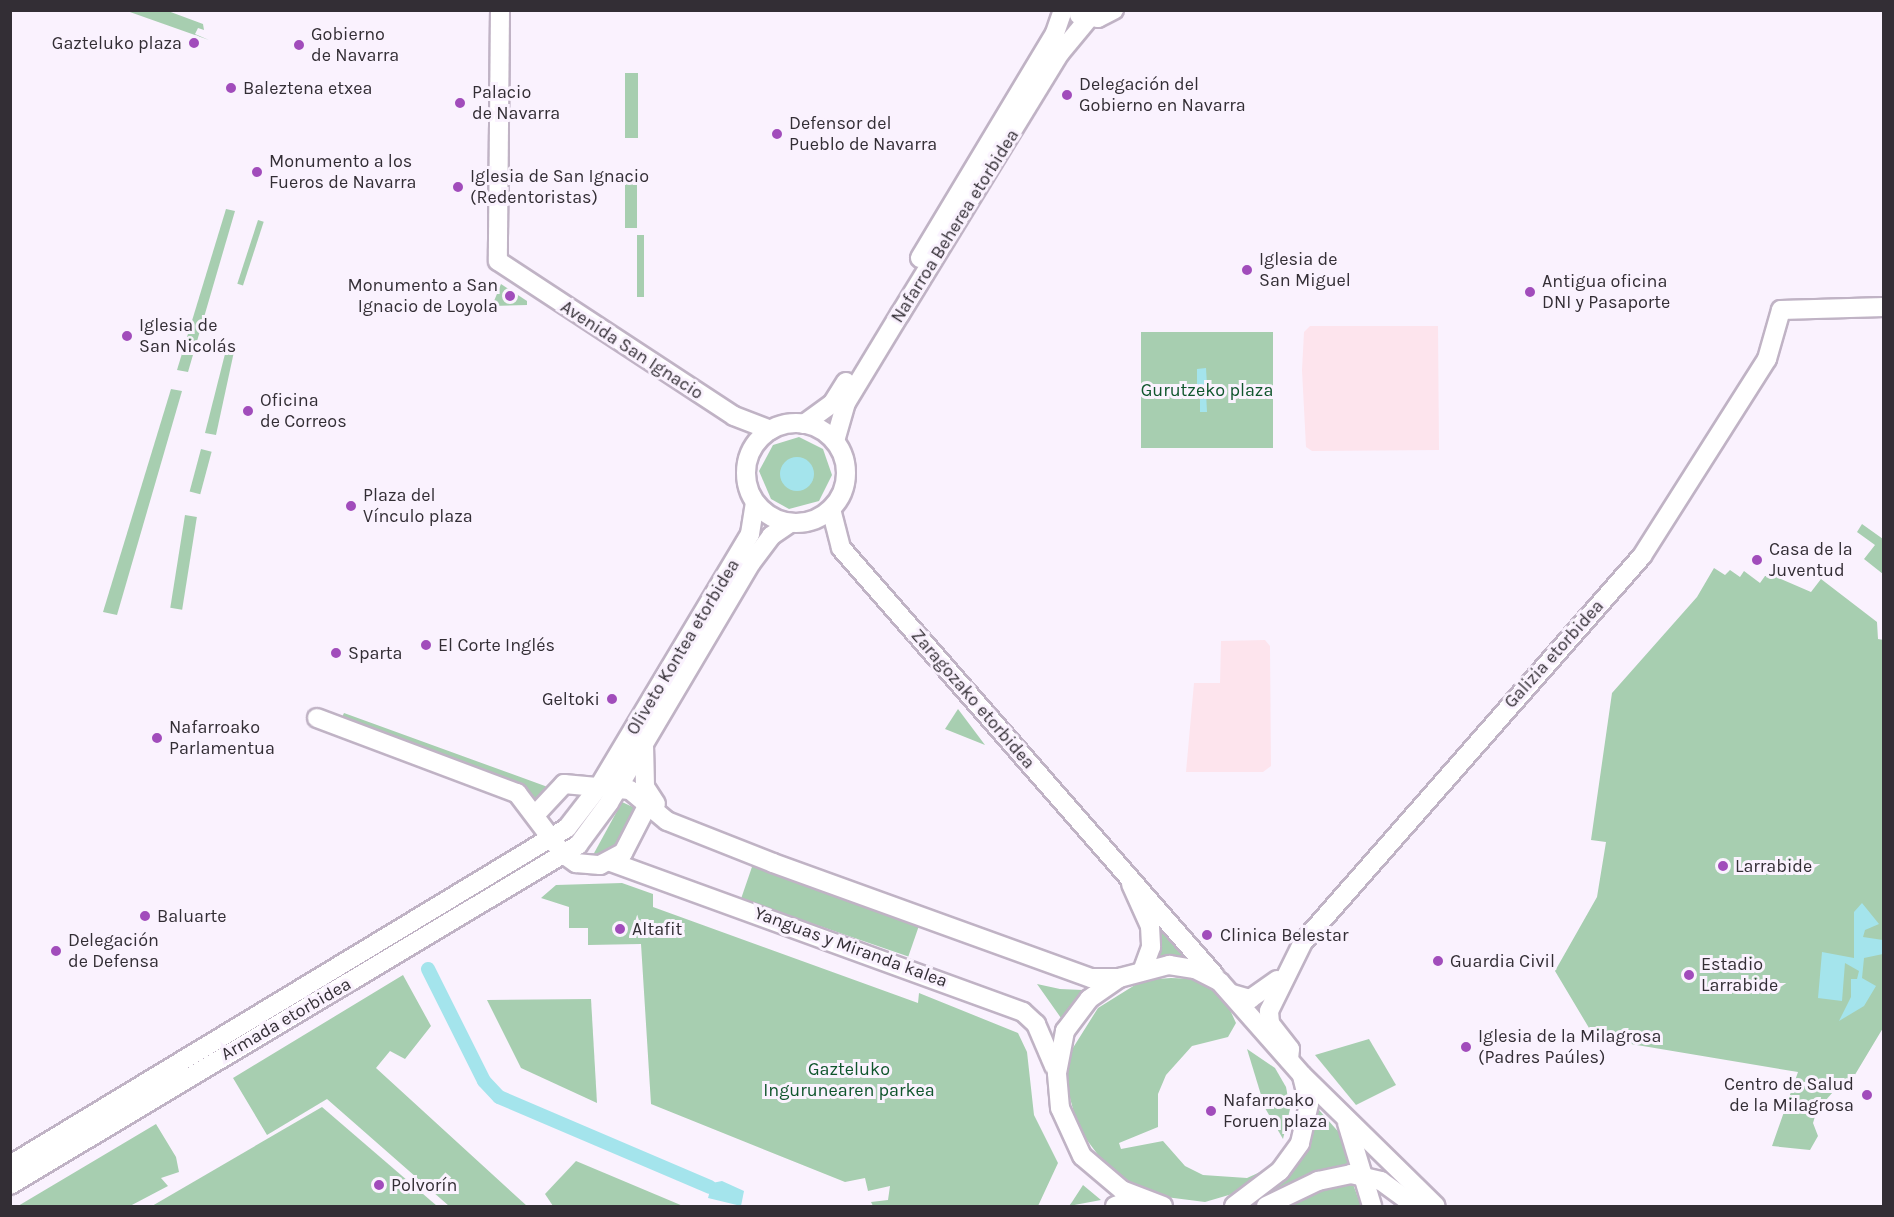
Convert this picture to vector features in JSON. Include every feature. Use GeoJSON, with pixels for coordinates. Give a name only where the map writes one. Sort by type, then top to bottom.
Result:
{"type":"FeatureCollection","features":[{"type":"Feature","properties":{"kind":"main road","name":"Avenida San Ignacio"},"geometry":{"type":"LineString","coordinates":[[500,10],[498,261],[734,416],[771,430]]}},
{"type":"Feature","properties":{"kind":"main road","name":"Nafarroa Beherea etorbidea"},"geometry":{"type":"LineString","coordinates":[[804,424],[832,404],[1052,39],[1063,10]]}},
{"type":"Feature","properties":{"kind":"main road"},"geometry":{"type":"LineString","coordinates":[[1071,10],[1089,18],[1114,10]]}},
{"type":"Feature","properties":{"kind":"main road","name":"Nafarroa Beherea etorbidea"},"geometry":{"type":"LineString","coordinates":[[834,441],[846,404],[900,314],[1065,46],[1089,18]]}},
{"type":"Feature","properties":{"kind":"main road","name":"Galizia etorbidea"},"geometry":{"type":"LineString","coordinates":[[1289,1060],[1290,1049],[1270,1023],[1269,1011],[1285,972],[1309,934],[1642,556],[1767,358],[1780,310],[1884,307]]}},
{"type":"Feature","properties":{"kind":"main road"},"geometry":{"type":"LineString","coordinates":[[804,424],[834,441],[846,476],[831,509],[809,521],[790,523],[755,502],[746,470],[750,454],[771,430],[804,424]]}},
{"type":"Feature","properties":{"kind":"main road","name":"Oliveto Kontea etorbidea"},"geometry":{"type":"LineString","coordinates":[[550,838],[583,811],[598,788],[750,534],[755,502]]}},
{"type":"Feature","properties":{"kind":"main road","name":"Zaragozako etorbidea"},"geometry":{"type":"LineString","coordinates":[[831,509],[841,548],[1226,988]]}},
{"type":"Feature","properties":{"kind":"main road"},"geometry":{"type":"LineString","coordinates":[[809,521],[841,548]]}},
{"type":"Feature","properties":{"kind":"main road","name":"Oliveto Kontea etorbidea"},"geometry":{"type":"LineString","coordinates":[[563,854],[588,835],[757,555],[790,523]]}},
{"type":"Feature","properties":{"kind":"main road"},"geometry":{"type":"LineString","coordinates":[[317,718],[517,793],[536,814],[550,838],[563,854],[586,865],[611,862],[640,826],[647,806]]}},
{"type":"Feature","properties":{"kind":"main road"},"geometry":{"type":"LineString","coordinates":[[644,740],[645,787],[667,821]]}},
{"type":"Feature","properties":{"kind":"main road"},"geometry":{"type":"LineString","coordinates":[[536,814],[564,784],[630,790],[667,821],[1053,965],[1091,978],[1119,978]]}},
{"type":"Feature","properties":{"kind":"main road","name":"Armada etorbidea"},"geometry":{"type":"LineString","coordinates":[[10,1165],[550,838]]}},
{"type":"Feature","properties":{"kind":"main road","name":"Armada etorbidea"},"geometry":{"type":"LineString","coordinates":[[10,1185],[563,854]]}},
{"type":"Feature","properties":{"kind":"main road","name":"Yanguas y Miranda kalea"},"geometry":{"type":"LineString","coordinates":[[611,862],[1023,1012],[1036,1024],[1057,1074]]}},
{"type":"Feature","properties":{"kind":"main road","name":"Zaragozako etorbidea"},"geometry":{"type":"LineString","coordinates":[[1131,882],[1150,926],[1143,969]]}},
{"type":"Feature","properties":{"kind":"main road"},"geometry":{"type":"LineString","coordinates":[[1163,1206],[1138,1198],[1107,1180],[1082,1156],[1063,1117],[1057,1074],[1058,1049],[1070,1022],[1089,999],[1119,978],[1143,969],[1195,969],[1226,988],[1302,1075],[1436,1206]]}},
{"type":"Feature","properties":{"kind":"main road","name":"Galizia etorbidea"},"geometry":{"type":"LineString","coordinates":[[1226,988],[1250,999],[1262,995],[1285,972]]}},
{"type":"Feature","properties":{"kind":"main road"},"geometry":{"type":"LineString","coordinates":[[1234,1206],[1281,1171],[1300,1143],[1309,1104],[1302,1075]]}},
{"type":"Feature","properties":{"kind":"main road"},"geometry":{"type":"LineString","coordinates":[[1347,1121],[1372,1206]]}},
{"type":"Feature","properties":{"kind":"main road"},"geometry":{"type":"LineString","coordinates":[[1266,1206],[1318,1181],[1364,1175],[1408,1201]]}},
{"type":"Feature","properties":{"kind":"main road"},"geometry":{"type":"LineString","coordinates":[[1115,1206],[1138,1198]]}},
{"type":"Feature","properties":{"kind":"main road"},"geometry":{"type":"LineString","coordinates":[[1384,1206],[1408,1201]]}},
{"type":"Feature","properties":{"kind":"shaded area"},"geometry":{"type":"Polygon","coordinates":[[[1310,326],[1438,326],[1439,450],[1312,451],[1306,447],[1302,370],[1304,332],[1310,326]]]}},
{"type":"Feature","properties":{"kind":"shaded area"},"geometry":{"type":"Polygon","coordinates":[[[1265,640],[1270,646],[1271,766],[1263,772],[1186,772],[1194,683],[1220,683],[1221,641],[1265,640]]]}},
{"type":"Feature","properties":{"kind":"green space"},"geometry":{"type":"Polygon","coordinates":[[[127,11],[168,11],[203,24],[204,30],[198,28],[195,34],[209,40],[127,11]]]}},
{"type":"Feature","properties":{"kind":"green space"},"geometry":{"type":"Polygon","coordinates":[[[625,73],[638,73],[638,138],[625,138],[625,73]]]}},
{"type":"Feature","properties":{"kind":"green space"},"geometry":{"type":"Polygon","coordinates":[[[625,180],[637,180],[637,228],[625,228],[625,180]]]}},
{"type":"Feature","properties":{"kind":"green space"},"geometry":{"type":"Polygon","coordinates":[[[226,209],[235,211],[188,372],[177,370],[226,209]]]}},
{"type":"Feature","properties":{"kind":"green space"},"geometry":{"type":"Polygon","coordinates":[[[258,220],[264,222],[243,286],[237,284],[258,220]]]}},
{"type":"Feature","properties":{"kind":"green space"},"geometry":{"type":"Polygon","coordinates":[[[637,235],[644,235],[644,297],[637,297],[637,235]]]}},
{"type":"Feature","properties":{"kind":"green space"},"geometry":{"type":"Polygon","coordinates":[[[501,284],[527,301],[527,305],[492,306],[501,284]]]}},
{"type":"Feature","properties":{"kind":"green space","name":"Gurutzeko plaza"},"geometry":{"type":"Polygon","coordinates":[[[1141,332],[1273,332],[1273,448],[1141,448],[1141,332]]]}},
{"type":"Feature","properties":{"kind":"green space"},"geometry":{"type":"Polygon","coordinates":[[[227,346],[235,347],[216,435],[205,433],[227,346]]]}},
{"type":"Feature","properties":{"kind":"green space"},"geometry":{"type":"Polygon","coordinates":[[[171,389],[182,391],[117,615],[103,612],[171,389]]]}},
{"type":"Feature","properties":{"kind":"green space"},"geometry":{"type":"Polygon","coordinates":[[[799,437],[823,449],[832,475],[819,501],[789,509],[771,499],[759,471],[773,445],[799,437]]]}},
{"type":"Feature","properties":{"kind":"green space"},"geometry":{"type":"Polygon","coordinates":[[[201,449],[212,452],[200,494],[190,492],[201,449]]]}},
{"type":"Feature","properties":{"kind":"green space"},"geometry":{"type":"Polygon","coordinates":[[[185,515],[197,517],[182,610],[170,608],[185,515]]]}},
{"type":"Feature","properties":{"kind":"green space"},"geometry":{"type":"Polygon","coordinates":[[[1862,524],[1883,539],[1883,574],[1864,559],[1875,545],[1857,532],[1862,524]]]}},
{"type":"Feature","properties":{"kind":"green space","name":"Larrabide"},"geometry":{"type":"Polygon","coordinates":[[[1714,568],[1725,575],[1730,570],[1740,577],[1744,571],[1760,583],[1765,576],[1774,576],[1811,592],[1821,579],[1877,622],[1878,639],[1884,640],[1883,1028],[1850,1083],[1833,1092],[1817,1110],[1813,1123],[1818,1136],[1810,1150],[1772,1146],[1798,1072],[1595,1038],[1555,971],[1597,897],[1606,842],[1591,840],[1612,693],[1697,597],[1714,568]]]}},
{"type":"Feature","properties":{"kind":"green space"},"geometry":{"type":"Polygon","coordinates":[[[958,709],[985,745],[945,729],[958,709]]]}},
{"type":"Feature","properties":{"kind":"green space"},"geometry":{"type":"Polygon","coordinates":[[[344,713],[549,788],[537,800],[514,781],[342,717],[344,713]]]}},
{"type":"Feature","properties":{"kind":"green space"},"geometry":{"type":"Polygon","coordinates":[[[622,802],[635,808],[632,827],[616,847],[593,855],[622,802]]]}},
{"type":"Feature","properties":{"kind":"green space"},"geometry":{"type":"Polygon","coordinates":[[[753,864],[920,922],[908,957],[741,899],[753,864]]]}},
{"type":"Feature","properties":{"kind":"green space","name":"Gazteluko Ingurunearen parkea"},"geometry":{"type":"Polygon","coordinates":[[[622,883],[653,894],[653,907],[918,1003],[919,993],[1018,1033],[1027,1052],[1034,1115],[1058,1163],[1038,1206],[873,1206],[871,1202],[888,1200],[890,1186],[868,1191],[865,1178],[845,1182],[651,1104],[641,944],[588,945],[588,928],[569,928],[569,907],[541,898],[556,885],[622,883]]]}},
{"type":"Feature","properties":{"kind":"green space"},"geometry":{"type":"Polygon","coordinates":[[[1166,925],[1195,959],[1157,956],[1159,931],[1166,925]]]}},
{"type":"Feature","properties":{"kind":"green space"},"geometry":{"type":"Polygon","coordinates":[[[403,975],[431,1026],[405,1059],[390,1051],[376,1068],[527,1206],[449,1206],[327,1099],[267,1135],[233,1078],[403,975]]]}},
{"type":"Feature","properties":{"kind":"green space"},"geometry":{"type":"Polygon","coordinates":[[[1196,979],[1225,999],[1236,1023],[1228,1037],[1192,1046],[1166,1075],[1158,1094],[1158,1127],[1119,1143],[1121,1149],[1163,1141],[1185,1166],[1203,1175],[1247,1178],[1269,1168],[1239,1192],[1205,1202],[1150,1195],[1107,1167],[1078,1128],[1066,1083],[1071,1051],[1098,1008],[1143,980],[1196,979]]]}},
{"type":"Feature","properties":{"kind":"green space"},"geometry":{"type":"Polygon","coordinates":[[[1037,984],[1060,989],[1083,990],[1061,1018],[1037,984]]]}},
{"type":"Feature","properties":{"kind":"green space"},"geometry":{"type":"Polygon","coordinates":[[[591,999],[597,1103],[521,1068],[487,1000],[591,999]]]}},
{"type":"Feature","properties":{"kind":"green space"},"geometry":{"type":"Polygon","coordinates":[[[1369,1039],[1396,1085],[1356,1105],[1315,1055],[1369,1039]]]}},
{"type":"Feature","properties":{"kind":"green space"},"geometry":{"type":"Polygon","coordinates":[[[1247,1049],[1275,1068],[1286,1087],[1290,1109],[1283,1139],[1265,1108],[1247,1049]]]}},
{"type":"Feature","properties":{"kind":"green space"},"geometry":{"type":"Polygon","coordinates":[[[322,1107],[437,1206],[152,1206],[322,1107]]]}},
{"type":"Feature","properties":{"kind":"green space"},"geometry":{"type":"Polygon","coordinates":[[[1319,1110],[1343,1137],[1352,1166],[1251,1202],[1304,1150],[1319,1110]]]}},
{"type":"Feature","properties":{"kind":"green space"},"geometry":{"type":"Polygon","coordinates":[[[156,1124],[176,1157],[179,1172],[161,1178],[168,1186],[130,1206],[18,1206],[156,1124]]]}},
{"type":"Feature","properties":{"kind":"green space"},"geometry":{"type":"Polygon","coordinates":[[[576,1161],[683,1206],[553,1206],[545,1194],[576,1161]]]}},
{"type":"Feature","properties":{"kind":"green space"},"geometry":{"type":"Polygon","coordinates":[[[1353,1184],[1361,1206],[1286,1206],[1328,1187],[1353,1184]]]}},
{"type":"Feature","properties":{"kind":"green space"},"geometry":{"type":"Polygon","coordinates":[[[1083,1185],[1101,1200],[1069,1206],[1072,1202],[1083,1185]]]}},
{"type":"Feature","properties":{"kind":"water"},"geometry":{"type":"Polygon","coordinates":[[[1206,368],[1207,385],[1222,385],[1222,391],[1206,392],[1207,412],[1200,412],[1200,394],[1181,394],[1180,385],[1197,385],[1197,369],[1206,368]]]}},
{"type":"Feature","properties":{"kind":"water"},"geometry":{"type":"Polygon","coordinates":[[[797,457],[809,462],[814,474],[809,486],[797,491],[785,486],[780,474],[785,462],[797,457]]]}},
{"type":"Feature","properties":{"kind":"water"},"geometry":{"type":"Polygon","coordinates":[[[1862,903],[1879,924],[1865,930],[1863,937],[1883,940],[1883,954],[1864,958],[1862,978],[1876,986],[1864,1006],[1839,1021],[1851,997],[1851,979],[1857,979],[1859,971],[1845,963],[1842,1001],[1818,998],[1822,952],[1854,958],[1854,912],[1862,903]]]}},
{"type":"Feature","properties":{"kind":"water"},"geometry":{"type":"Polygon","coordinates":[[[722,1181],[744,1191],[741,1206],[708,1198],[712,1183],[722,1181]]]}},
{"type":"Feature","properties":{"kind":"waterway"},"geometry":{"type":"LineString","coordinates":[[428,969],[484,1081],[499,1097],[710,1187]]}},
{"type":"Feature","properties":{"kind":"place","name":"Gazteluko plaza"},"geometry":{"type":"Point","coordinates":[194,43]}},
{"type":"Feature","properties":{"kind":"place","name":"Gobierno de Navarra"},"geometry":{"type":"Point","coordinates":[299,45]}},
{"type":"Feature","properties":{"kind":"place","name":"Baleztena etxea"},"geometry":{"type":"Point","coordinates":[231,88]}},
{"type":"Feature","properties":{"kind":"place","name":"Delegación del Gobierno en Navarra"},"geometry":{"type":"Point","coordinates":[1067,95]}},
{"type":"Feature","properties":{"kind":"place","name":"Palacio de Navarra"},"geometry":{"type":"Point","coordinates":[460,103]}},
{"type":"Feature","properties":{"kind":"place","name":"Defensor del Pueblo de Navarra"},"geometry":{"type":"Point","coordinates":[777,134]}},
{"type":"Feature","properties":{"kind":"place","name":"Monumento a los Fueros de Navarra"},"geometry":{"type":"Point","coordinates":[257,172]}},
{"type":"Feature","properties":{"kind":"place","name":"Iglesia de San Ignacio (Redentoristas)"},"geometry":{"type":"Point","coordinates":[458,187]}},
{"type":"Feature","properties":{"kind":"place","name":"Iglesia de San Miguel"},"geometry":{"type":"Point","coordinates":[1247,270]}},
{"type":"Feature","properties":{"kind":"place","name":"Antigua oficina DNI y Pasaporte"},"geometry":{"type":"Point","coordinates":[1530,292]}},
{"type":"Feature","properties":{"kind":"place","name":"Monumento a San Ignacio de Loyola"},"geometry":{"type":"Point","coordinates":[510,296]}},
{"type":"Feature","properties":{"kind":"place","name":"Iglesia de San Nicolás"},"geometry":{"type":"Point","coordinates":[127,336]}},
{"type":"Feature","properties":{"kind":"place","name":"Oficina de Correos"},"geometry":{"type":"Point","coordinates":[248,411]}},
{"type":"Feature","properties":{"kind":"place","name":"Plaza del Vínculo plaza"},"geometry":{"type":"Point","coordinates":[351,506]}},
{"type":"Feature","properties":{"kind":"place","name":"Casa de la Juventud"},"geometry":{"type":"Point","coordinates":[1757,560]}},
{"type":"Feature","properties":{"kind":"place","name":"El Corte Inglés"},"geometry":{"type":"Point","coordinates":[426,645]}},
{"type":"Feature","properties":{"kind":"place","name":"Sparta"},"geometry":{"type":"Point","coordinates":[336,653]}},
{"type":"Feature","properties":{"kind":"place","name":"Geltoki"},"geometry":{"type":"Point","coordinates":[612,699]}},
{"type":"Feature","properties":{"kind":"place","name":"Nafarroako Parlamentua"},"geometry":{"type":"Point","coordinates":[157,738]}},
{"type":"Feature","properties":{"kind":"place","name":"Larrabide"},"geometry":{"type":"Point","coordinates":[1723,866]}},
{"type":"Feature","properties":{"kind":"place","name":"Baluarte"},"geometry":{"type":"Point","coordinates":[145,916]}},
{"type":"Feature","properties":{"kind":"place","name":"Altafit"},"geometry":{"type":"Point","coordinates":[620,929]}},
{"type":"Feature","properties":{"kind":"place","name":"Clinica Belestar"},"geometry":{"type":"Point","coordinates":[1207,935]}},
{"type":"Feature","properties":{"kind":"place","name":"Delegación de Defensa"},"geometry":{"type":"Point","coordinates":[56,951]}},
{"type":"Feature","properties":{"kind":"place","name":"Guardia Civil"},"geometry":{"type":"Point","coordinates":[1438,961]}},
{"type":"Feature","properties":{"kind":"place","name":"Estadio Larrabide"},"geometry":{"type":"Point","coordinates":[1689,975]}},
{"type":"Feature","properties":{"kind":"place","name":"Iglesia de la Milagrosa (Padres Paúles)"},"geometry":{"type":"Point","coordinates":[1466,1047]}},
{"type":"Feature","properties":{"kind":"place","name":"Centro de Salud de la Milagrosa"},"geometry":{"type":"Point","coordinates":[1867,1095]}},
{"type":"Feature","properties":{"kind":"place","name":"Nafarroako Foruen plaza"},"geometry":{"type":"Point","coordinates":[1211,1111]}},
{"type":"Feature","properties":{"kind":"place","name":"Polvorín"},"geometry":{"type":"Point","coordinates":[379,1185]}}]}
